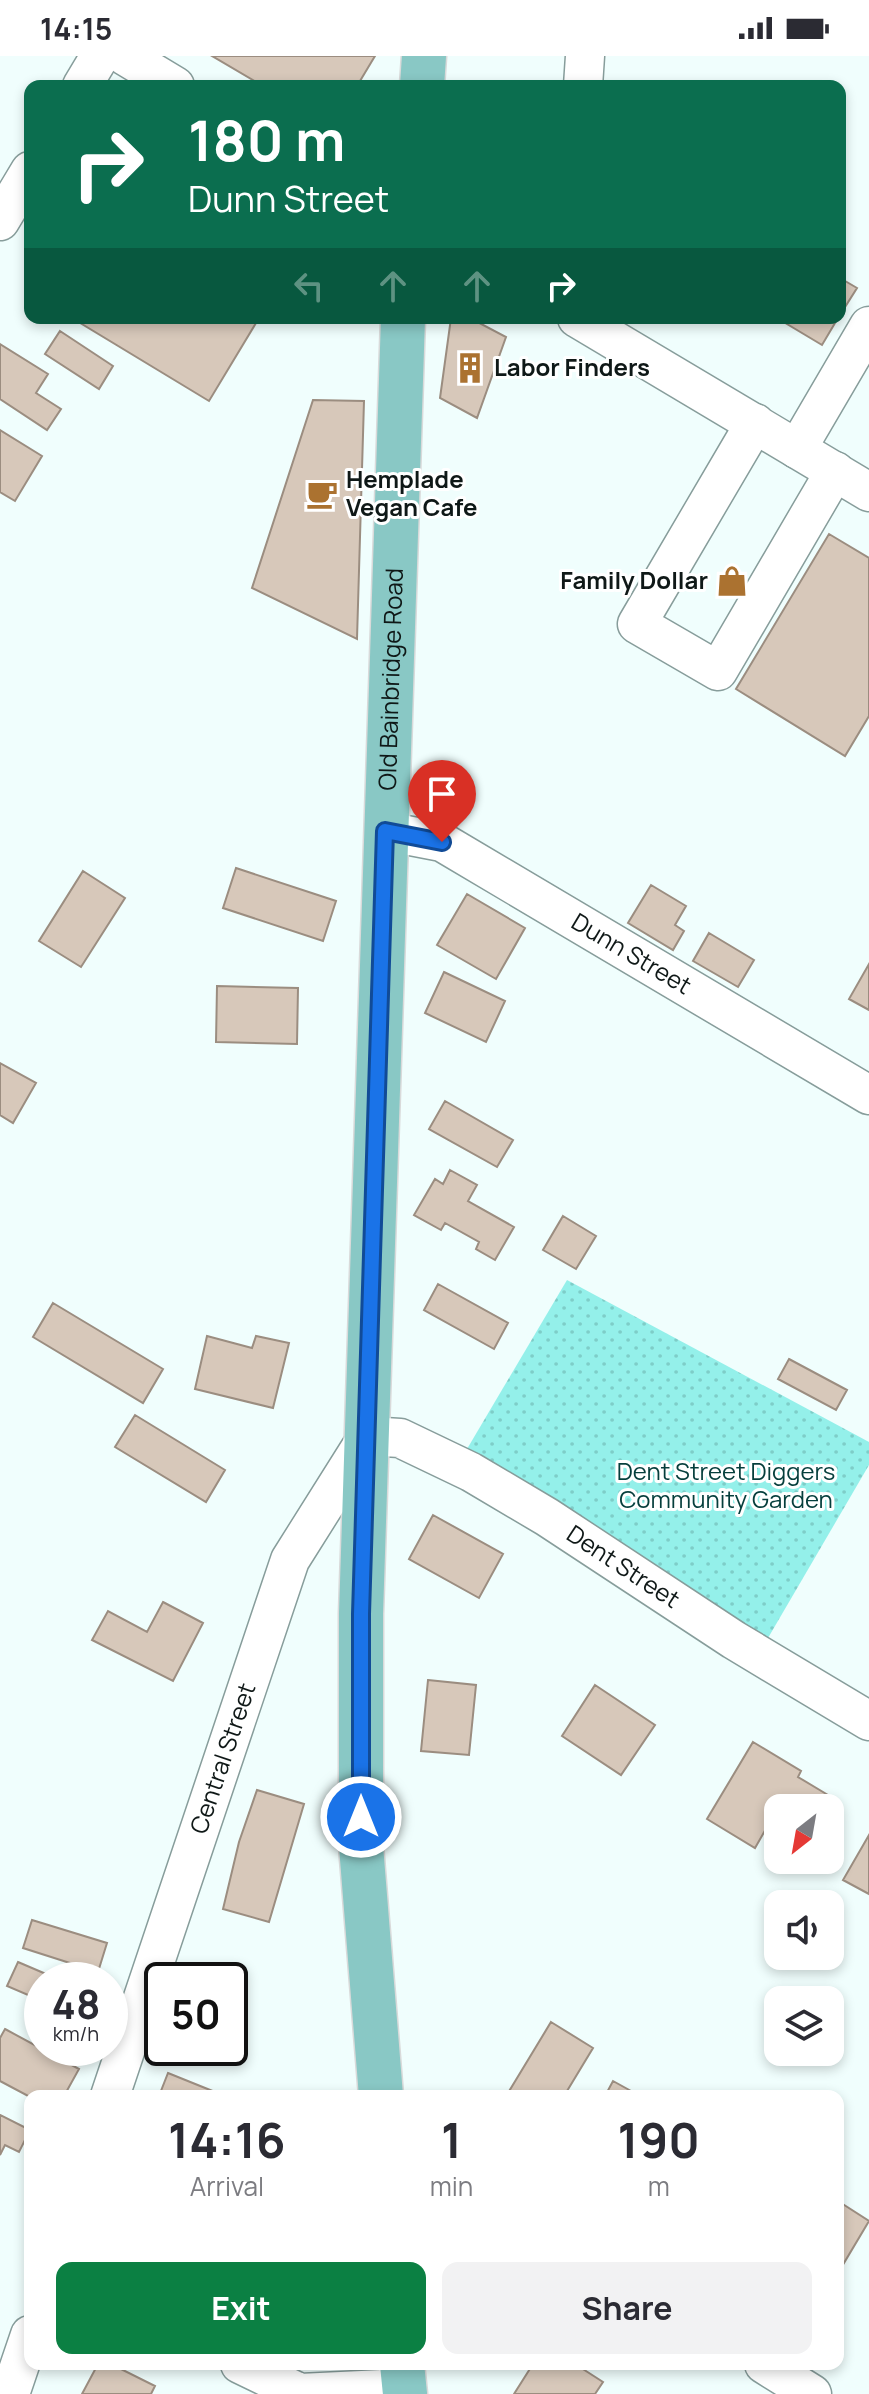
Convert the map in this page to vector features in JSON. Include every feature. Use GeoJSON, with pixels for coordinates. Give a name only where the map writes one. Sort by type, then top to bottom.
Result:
{"type":"FeatureCollection","features":[{"type":"Feature","properties":{"kind":"main road"},"geometry":{"type":"LineString","coordinates":[[423,80],[425,56]]}},
{"type":"Feature","properties":{"kind":"main road","name":"Old Bainbridge Road"},"geometry":{"type":"LineString","coordinates":[[381,2090],[361,1846],[361,1614],[403,324]]}},
{"type":"Feature","properties":{"kind":"street"},"geometry":{"type":"LineString","coordinates":[[583,80],[585,56]]}},
{"type":"Feature","properties":{"kind":"street"},"geometry":{"type":"LineString","coordinates":[[91,80],[124,57],[164,80]]}},
{"type":"Feature","properties":{"kind":"street"},"geometry":{"type":"LineString","coordinates":[[0,221],[24,181]]}},
{"type":"Feature","properties":{"kind":"street"},"geometry":{"type":"LineString","coordinates":[[587,324],[869,492]]}},
{"type":"Feature","properties":{"kind":"street"},"geometry":{"type":"LineString","coordinates":[[797,449],[869,326]]}},
{"type":"Feature","properties":{"kind":"street"},"geometry":{"type":"LineString","coordinates":[[755,423],[637,624],[718,671],[835,471]]}},
{"type":"Feature","properties":{"kind":"street","name":"Dunn Street"},"geometry":{"type":"LineString","coordinates":[[385,831],[442,842],[869,1095]]}},
{"type":"Feature","properties":{"kind":"street","name":"Dent Street"},"geometry":{"type":"LineString","coordinates":[[368,1436],[400,1438],[471,1472],[547,1517],[734,1640],[869,1721]]}},
{"type":"Feature","properties":{"kind":"street","name":"Central Street"},"geometry":{"type":"LineString","coordinates":[[112,2090],[290,1560],[368,1436]]}},
{"type":"Feature","properties":{"kind":"street"},"geometry":{"type":"LineString","coordinates":[[10,2394],[24,2353]]}},
{"type":"Feature","properties":{"kind":"street"},"geometry":{"type":"LineString","coordinates":[[252,2370],[300,2393],[404,2382]]}},
{"type":"Feature","properties":{"kind":"street"},"geometry":{"type":"LineString","coordinates":[[774,2370],[812,2394]]}},
{"type":"Feature","properties":{"kind":"green space","name":"Dent Street Diggers Community Garden"},"geometry":{"type":"Polygon","coordinates":[[[567,1280],[869,1442],[869,1465],[768,1638],[467,1449],[567,1280]]]}},
{"type":"Feature","properties":{"kind":"building"},"geometry":{"type":"Polygon","coordinates":[[[212,56],[375,56],[361,80],[253,80],[212,56]]]}},
{"type":"Feature","properties":{"kind":"building"},"geometry":{"type":"Polygon","coordinates":[[[846,282],[857,288],[846,305],[846,282]]]}},
{"type":"Feature","properties":{"kind":"building"},"geometry":{"type":"Polygon","coordinates":[[[82,324],[255,324],[209,401],[82,324]]]}},
{"type":"Feature","properties":{"kind":"building","name":"Labor Finders"},"geometry":{"type":"Polygon","coordinates":[[[450,324],[481,324],[506,337],[477,418],[440,398],[450,324]]]}},
{"type":"Feature","properties":{"kind":"building"},"geometry":{"type":"Polygon","coordinates":[[[787,324],[834,324],[822,345],[787,324]]]}},
{"type":"Feature","properties":{"kind":"building"},"geometry":{"type":"Polygon","coordinates":[[[60,331],[113,366],[99,389],[45,354],[60,331]]]}},
{"type":"Feature","properties":{"kind":"building"},"geometry":{"type":"Polygon","coordinates":[[[0,344],[48,374],[36,393],[61,409],[47,430],[0,399],[0,344]]]}},
{"type":"Feature","properties":{"kind":"building","name":"Hemplade Vegan Cafe"},"geometry":{"type":"Polygon","coordinates":[[[313,400],[364,401],[357,639],[252,588],[313,400]]]}},
{"type":"Feature","properties":{"kind":"building"},"geometry":{"type":"Polygon","coordinates":[[[0,430],[42,456],[15,501],[0,492],[0,430]]]}},
{"type":"Feature","properties":{"kind":"building"},"geometry":{"type":"Polygon","coordinates":[[[829,534],[869,558],[869,716],[845,756],[736,689],[829,534]]]}},
{"type":"Feature","properties":{"kind":"building"},"geometry":{"type":"Polygon","coordinates":[[[236,868],[336,901],[323,941],[223,908],[236,868]]]}},
{"type":"Feature","properties":{"kind":"building"},"geometry":{"type":"Polygon","coordinates":[[[83,871],[125,898],[81,967],[39,941],[83,871]]]}},
{"type":"Feature","properties":{"kind":"building"},"geometry":{"type":"Polygon","coordinates":[[[651,885],[686,906],[675,925],[684,931],[673,950],[628,923],[651,885]]]}},
{"type":"Feature","properties":{"kind":"building"},"geometry":{"type":"Polygon","coordinates":[[[467,894],[525,928],[496,979],[437,945],[467,894]]]}},
{"type":"Feature","properties":{"kind":"building"},"geometry":{"type":"Polygon","coordinates":[[[709,933],[754,960],[738,987],[693,961],[709,933]]]}},
{"type":"Feature","properties":{"kind":"building"},"geometry":{"type":"Polygon","coordinates":[[[869,964],[869,1010],[849,999],[869,964]]]}},
{"type":"Feature","properties":{"kind":"building"},"geometry":{"type":"Polygon","coordinates":[[[444,972],[505,1001],[486,1042],[425,1013],[444,972]]]}},
{"type":"Feature","properties":{"kind":"building"},"geometry":{"type":"Polygon","coordinates":[[[217,986],[298,988],[297,1044],[216,1042],[217,986]]]}},
{"type":"Feature","properties":{"kind":"building"},"geometry":{"type":"Polygon","coordinates":[[[0,1063],[36,1083],[13,1123],[0,1115],[0,1063]]]}},
{"type":"Feature","properties":{"kind":"building"},"geometry":{"type":"Polygon","coordinates":[[[445,1101],[513,1140],[497,1167],[429,1129],[445,1101]]]}},
{"type":"Feature","properties":{"kind":"building"},"geometry":{"type":"Polygon","coordinates":[[[450,1170],[477,1185],[468,1201],[514,1227],[495,1260],[476,1249],[479,1242],[445,1223],[441,1230],[414,1215],[435,1179],[443,1184],[450,1170]]]}},
{"type":"Feature","properties":{"kind":"building"},"geometry":{"type":"Polygon","coordinates":[[[563,1216],[596,1236],[576,1269],[543,1250],[563,1216]]]}},
{"type":"Feature","properties":{"kind":"building"},"geometry":{"type":"Polygon","coordinates":[[[438,1284],[508,1323],[494,1349],[424,1310],[438,1284]]]}},
{"type":"Feature","properties":{"kind":"building"},"geometry":{"type":"Polygon","coordinates":[[[53,1303],[163,1369],[143,1403],[33,1337],[53,1303]]]}},
{"type":"Feature","properties":{"kind":"building"},"geometry":{"type":"Polygon","coordinates":[[[207,1336],[252,1348],[256,1336],[289,1343],[273,1408],[195,1389],[207,1336]]]}},
{"type":"Feature","properties":{"kind":"building"},"geometry":{"type":"Polygon","coordinates":[[[789,1359],[847,1390],[836,1410],[778,1379],[789,1359]]]}},
{"type":"Feature","properties":{"kind":"building"},"geometry":{"type":"Polygon","coordinates":[[[135,1415],[225,1470],[206,1502],[115,1447],[135,1415]]]}},
{"type":"Feature","properties":{"kind":"building"},"geometry":{"type":"Polygon","coordinates":[[[433,1515],[503,1554],[479,1598],[409,1559],[433,1515]]]}},
{"type":"Feature","properties":{"kind":"building"},"geometry":{"type":"Polygon","coordinates":[[[163,1602],[203,1623],[173,1681],[92,1640],[108,1611],[147,1632],[163,1602]]]}},
{"type":"Feature","properties":{"kind":"building"},"geometry":{"type":"Polygon","coordinates":[[[428,1680],[476,1685],[469,1755],[421,1751],[428,1680]]]}},
{"type":"Feature","properties":{"kind":"building"},"geometry":{"type":"Polygon","coordinates":[[[595,1685],[655,1725],[621,1775],[562,1736],[595,1685]]]}},
{"type":"Feature","properties":{"kind":"building"},"geometry":{"type":"Polygon","coordinates":[[[753,1742],[801,1771],[798,1777],[826,1794],[764,1794],[764,1832],[755,1848],[707,1819],[753,1742]]]}},
{"type":"Feature","properties":{"kind":"building"},"geometry":{"type":"Polygon","coordinates":[[[257,1790],[304,1804],[269,1922],[223,1909],[239,1842],[257,1790]]]}},
{"type":"Feature","properties":{"kind":"building"},"geometry":{"type":"Polygon","coordinates":[[[869,1835],[869,1894],[843,1880],[869,1835]]]}},
{"type":"Feature","properties":{"kind":"building"},"geometry":{"type":"Polygon","coordinates":[[[32,1920],[107,1943],[101,1962],[67,1962],[23,1948],[32,1920]]]}},
{"type":"Feature","properties":{"kind":"building"},"geometry":{"type":"Polygon","coordinates":[[[18,1962],[24,1965],[24,1993],[7,1986],[18,1962]]]}},
{"type":"Feature","properties":{"kind":"building"},"geometry":{"type":"Polygon","coordinates":[[[551,2022],[593,2048],[568,2090],[510,2090],[551,2022]]]}},
{"type":"Feature","properties":{"kind":"building"},"geometry":{"type":"Polygon","coordinates":[[[5,2029],[24,2039],[24,2066],[73,2066],[79,2069],[67,2090],[24,2090],[24,2094],[0,2081],[0,2038],[5,2029]]]}},
{"type":"Feature","properties":{"kind":"building"},"geometry":{"type":"Polygon","coordinates":[[[168,2073],[210,2090],[161,2090],[168,2073]]]}},
{"type":"Feature","properties":{"kind":"building"},"geometry":{"type":"Polygon","coordinates":[[[613,2081],[629,2090],[608,2090],[613,2081]]]}},
{"type":"Feature","properties":{"kind":"building"},"geometry":{"type":"Polygon","coordinates":[[[0,2115],[24,2127],[24,2142],[19,2152],[5,2145],[0,2155],[0,2115]]]}},
{"type":"Feature","properties":{"kind":"building"},"geometry":{"type":"Polygon","coordinates":[[[844,2205],[869,2221],[844,2263],[844,2205]]]}},
{"type":"Feature","properties":{"kind":"building"},"geometry":{"type":"Polygon","coordinates":[[[95,2370],[123,2370],[155,2386],[151,2394],[82,2394],[95,2370]]]}},
{"type":"Feature","properties":{"kind":"building"},"geometry":{"type":"Polygon","coordinates":[[[529,2370],[584,2370],[603,2382],[595,2394],[514,2394],[529,2370]]]}},
{"type":"Feature","properties":{"kind":"place","name":"Labor Finders"},"geometry":{"type":"Point","coordinates":[470,368]}},
{"type":"Feature","properties":{"kind":"place","name":"Hemplade Vegan Cafe"},"geometry":{"type":"Point","coordinates":[322,494]}},
{"type":"Feature","properties":{"kind":"place","name":"Family Dollar"},"geometry":{"type":"Point","coordinates":[732,581]}},
{"type":"Feature","properties":{"kind":"route"},"geometry":{"type":"LineString","coordinates":[[361,1817],[361,1614],[385,831],[442,842]]}}]}
